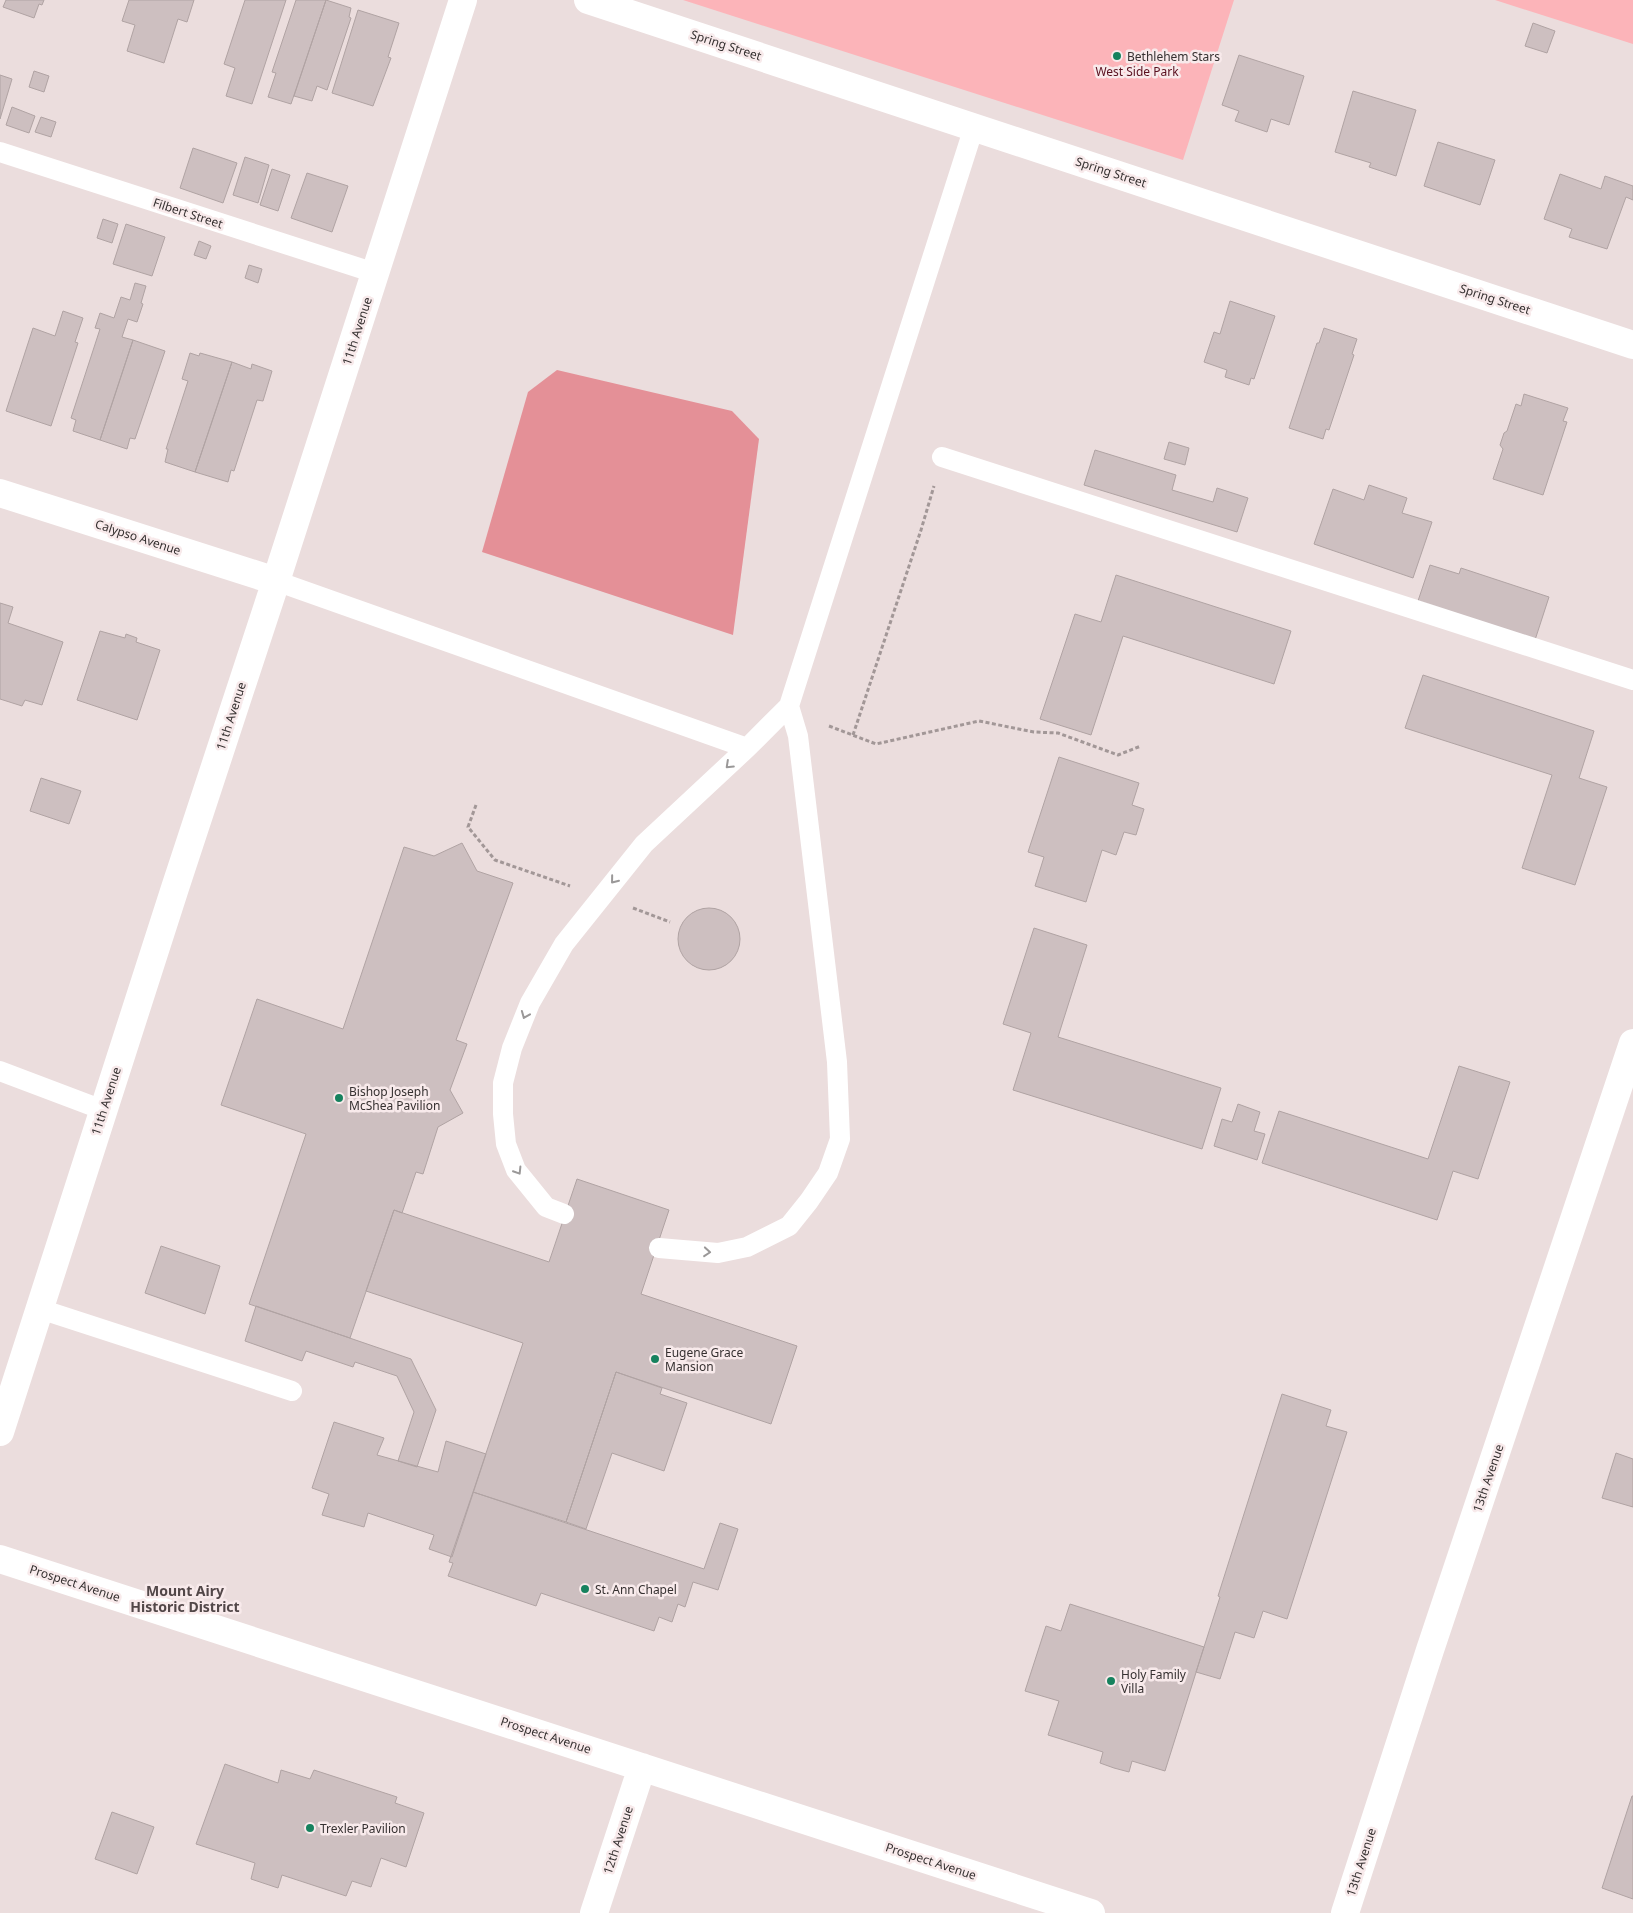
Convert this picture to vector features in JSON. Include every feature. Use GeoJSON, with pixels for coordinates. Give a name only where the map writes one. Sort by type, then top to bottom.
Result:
{"type":"FeatureCollection","features":[{"type":"Feature","properties":{"kind":"street","name":"11th Avenue"},"geometry":{"type":"LineString","coordinates":[[0,1432],[464,0]]}},
{"type":"Feature","properties":{"kind":"street","name":"Spring Street"},"geometry":{"type":"LineString","coordinates":[[588,0],[1633,345]]}},
{"type":"Feature","properties":{"kind":"street","name":"Calypso Avenue"},"geometry":{"type":"LineString","coordinates":[[0,493],[276,581]]}},
{"type":"Feature","properties":{"kind":"street","name":"13th Avenue"},"geometry":{"type":"LineString","coordinates":[[1345,1913],[1433,1641],[1633,1043]]}},
{"type":"Feature","properties":{"kind":"street","name":"Prospect Avenue"},"geometry":{"type":"LineString","coordinates":[[0,1559],[1091,1913]]}},
{"type":"Feature","properties":{"kind":"street","name":"12th Avenue"},"geometry":{"type":"LineString","coordinates":[[594,1913],[642,1767]]}},
{"type":"Feature","properties":{"kind":"lane"},"geometry":{"type":"LineString","coordinates":[[564,1214],[546,1207],[516,1170],[506,1144],[503,1114],[503,1083],[512,1048],[530,1003],[564,944],[601,897],[644,844],[747,748],[788,706],[974,127]]}},
{"type":"Feature","properties":{"kind":"lane","name":"Filbert Street"},"geometry":{"type":"LineString","coordinates":[[0,152],[375,274]]}},
{"type":"Feature","properties":{"kind":"lane"},"geometry":{"type":"LineString","coordinates":[[942,457],[1633,680]]}},
{"type":"Feature","properties":{"kind":"lane"},"geometry":{"type":"LineString","coordinates":[[276,581],[747,748]]}},
{"type":"Feature","properties":{"kind":"lane"},"geometry":{"type":"LineString","coordinates":[[659,1248],[718,1253],[747,1246],[789,1226],[828,1173],[840,1140],[837,1062],[800,746],[788,706]]}},
{"type":"Feature","properties":{"kind":"lane"},"geometry":{"type":"LineString","coordinates":[[0,1071],[103,1110]]}},
{"type":"Feature","properties":{"kind":"lane"},"geometry":{"type":"LineString","coordinates":[[40,1309],[292,1392]]}},
{"type":"Feature","properties":{"kind":"path"},"geometry":{"type":"LineString","coordinates":[[853,735],[921,530],[942,457]]}},
{"type":"Feature","properties":{"kind":"path"},"geometry":{"type":"LineString","coordinates":[[788,706],[823,724],[876,744],[980,721],[1034,732],[1058,733],[1118,755],[1141,746]]}},
{"type":"Feature","properties":{"kind":"path"},"geometry":{"type":"LineString","coordinates":[[476,805],[468,827],[495,860],[670,922]]}},
{"type":"Feature","properties":{"kind":"green space","name":"West Side Park"},"geometry":{"type":"Polygon","coordinates":[[[683,0],[1234,0],[1183,160],[683,0]]]}},
{"type":"Feature","properties":{"kind":"green space"},"geometry":{"type":"Polygon","coordinates":[[[1495,0],[1633,0],[1633,44],[1495,0]]]}},
{"type":"Feature","properties":{"kind":"shaded area"},"geometry":{"type":"Polygon","coordinates":[[[557,370],[732,411],[759,439],[733,635],[482,552],[528,392],[557,370]]]}},
{"type":"Feature","properties":{"kind":"building"},"geometry":{"type":"Polygon","coordinates":[[[6,0],[44,0],[42,5],[39,4],[34,18],[3,7],[6,0]]]}},
{"type":"Feature","properties":{"kind":"building"},"geometry":{"type":"Polygon","coordinates":[[[129,0],[194,0],[187,22],[178,19],[164,63],[127,51],[135,25],[122,21],[129,0]]]}},
{"type":"Feature","properties":{"kind":"building"},"geometry":{"type":"Polygon","coordinates":[[[245,0],[286,0],[252,104],[226,96],[235,68],[224,64],[245,0]]]}},
{"type":"Feature","properties":{"kind":"building"},"geometry":{"type":"Polygon","coordinates":[[[296,0],[326,0],[291,104],[268,97],[276,73],[272,72],[296,0]]]}},
{"type":"Feature","properties":{"kind":"building"},"geometry":{"type":"Polygon","coordinates":[[[326,0],[351,8],[349,17],[351,18],[327,90],[317,86],[312,101],[294,96],[326,0]]]}},
{"type":"Feature","properties":{"kind":"building"},"geometry":{"type":"Polygon","coordinates":[[[358,10],[399,23],[388,57],[391,58],[373,106],[332,93],[358,10]]]}},
{"type":"Feature","properties":{"kind":"building"},"geometry":{"type":"Polygon","coordinates":[[[1533,23],[1555,31],[1547,53],[1525,46],[1533,23]]]}},
{"type":"Feature","properties":{"kind":"building"},"geometry":{"type":"Polygon","coordinates":[[[1239,55],[1304,76],[1289,125],[1271,119],[1267,132],[1235,121],[1239,111],[1222,105],[1239,55]]]}},
{"type":"Feature","properties":{"kind":"building"},"geometry":{"type":"Polygon","coordinates":[[[34,71],[49,76],[44,92],[29,87],[34,71]]]}},
{"type":"Feature","properties":{"kind":"building"},"geometry":{"type":"Polygon","coordinates":[[[0,75],[12,79],[0,119],[0,75]]]}},
{"type":"Feature","properties":{"kind":"building"},"geometry":{"type":"Polygon","coordinates":[[[1353,91],[1416,110],[1396,176],[1369,167],[1371,163],[1335,152],[1353,91]]]}},
{"type":"Feature","properties":{"kind":"building"},"geometry":{"type":"Polygon","coordinates":[[[12,107],[35,116],[29,133],[6,125],[12,107]]]}},
{"type":"Feature","properties":{"kind":"building"},"geometry":{"type":"Polygon","coordinates":[[[41,117],[56,122],[51,137],[35,132],[41,117]]]}},
{"type":"Feature","properties":{"kind":"building"},"geometry":{"type":"Polygon","coordinates":[[[1438,142],[1495,160],[1480,205],[1424,186],[1438,142]]]}},
{"type":"Feature","properties":{"kind":"building"},"geometry":{"type":"Polygon","coordinates":[[[193,148],[237,163],[223,203],[180,188],[193,148]]]}},
{"type":"Feature","properties":{"kind":"building"},"geometry":{"type":"Polygon","coordinates":[[[245,157],[269,165],[258,203],[233,195],[245,157]]]}},
{"type":"Feature","properties":{"kind":"building"},"geometry":{"type":"Polygon","coordinates":[[[272,169],[290,175],[278,211],[260,205],[272,169]]]}},
{"type":"Feature","properties":{"kind":"building"},"geometry":{"type":"Polygon","coordinates":[[[307,173],[348,186],[332,232],[291,218],[307,173]]]}},
{"type":"Feature","properties":{"kind":"building"},"geometry":{"type":"Polygon","coordinates":[[[1560,174],[1601,189],[1605,176],[1633,186],[1633,200],[1626,197],[1607,249],[1569,237],[1572,229],[1544,219],[1560,174]]]}},
{"type":"Feature","properties":{"kind":"building"},"geometry":{"type":"Polygon","coordinates":[[[103,219],[118,224],[112,243],[97,238],[103,219]]]}},
{"type":"Feature","properties":{"kind":"building"},"geometry":{"type":"Polygon","coordinates":[[[126,224],[165,237],[152,276],[113,264],[126,224]]]}},
{"type":"Feature","properties":{"kind":"building"},"geometry":{"type":"Polygon","coordinates":[[[199,241],[211,246],[206,259],[194,255],[199,241]]]}},
{"type":"Feature","properties":{"kind":"building"},"geometry":{"type":"Polygon","coordinates":[[[249,265],[262,269],[258,283],[245,278],[249,265]]]}},
{"type":"Feature","properties":{"kind":"building"},"geometry":{"type":"Polygon","coordinates":[[[135,283],[146,286],[141,303],[143,304],[137,322],[128,319],[122,337],[133,340],[100,440],[73,431],[76,420],[71,418],[100,329],[95,328],[100,313],[114,318],[121,297],[130,300],[135,283]]]}},
{"type":"Feature","properties":{"kind":"building"},"geometry":{"type":"Polygon","coordinates":[[[1230,301],[1275,316],[1254,379],[1251,378],[1249,385],[1225,377],[1227,370],[1204,362],[1214,332],[1220,334],[1230,301]]]}},
{"type":"Feature","properties":{"kind":"building"},"geometry":{"type":"Polygon","coordinates":[[[63,311],[83,318],[75,342],[78,343],[51,426],[6,411],[33,328],[55,336],[63,311]]]}},
{"type":"Feature","properties":{"kind":"building"},"geometry":{"type":"Polygon","coordinates":[[[1324,328],[1357,339],[1352,354],[1354,355],[1329,430],[1326,429],[1323,439],[1289,428],[1317,343],[1319,343],[1324,328]]]}},
{"type":"Feature","properties":{"kind":"building"},"geometry":{"type":"Polygon","coordinates":[[[133,340],[165,351],[135,439],[130,438],[127,449],[100,440],[133,340]]]}},
{"type":"Feature","properties":{"kind":"building"},"geometry":{"type":"Polygon","coordinates":[[[190,353],[199,356],[200,353],[232,362],[195,472],[165,462],[168,449],[166,449],[188,381],[182,379],[190,353]]]}},
{"type":"Feature","properties":{"kind":"building"},"geometry":{"type":"Polygon","coordinates":[[[232,362],[251,369],[252,364],[272,371],[263,401],[257,400],[234,471],[231,470],[228,482],[195,472],[232,362]]]}},
{"type":"Feature","properties":{"kind":"building"},"geometry":{"type":"Polygon","coordinates":[[[1524,394],[1568,408],[1563,421],[1567,422],[1543,495],[1493,479],[1503,449],[1500,445],[1504,433],[1507,431],[1516,404],[1521,406],[1524,394]]]}},
{"type":"Feature","properties":{"kind":"building"},"geometry":{"type":"Polygon","coordinates":[[[1169,442],[1189,448],[1185,465],[1164,459],[1169,442]]]}},
{"type":"Feature","properties":{"kind":"building"},"geometry":{"type":"Polygon","coordinates":[[[1095,450],[1176,475],[1172,490],[1213,502],[1217,488],[1248,498],[1237,532],[1084,485],[1095,450]]]}},
{"type":"Feature","properties":{"kind":"building"},"geometry":{"type":"Polygon","coordinates":[[[1369,485],[1407,498],[1402,513],[1432,522],[1413,578],[1314,544],[1333,489],[1364,500],[1369,485]]]}},
{"type":"Feature","properties":{"kind":"building"},"geometry":{"type":"Polygon","coordinates":[[[1430,565],[1459,574],[1461,568],[1549,597],[1535,640],[1418,601],[1430,565]]]}},
{"type":"Feature","properties":{"kind":"building"},"geometry":{"type":"Polygon","coordinates":[[[1116,575],[1291,631],[1274,684],[1123,636],[1091,735],[1040,719],[1075,614],[1101,622],[1116,575]]]}},
{"type":"Feature","properties":{"kind":"building"},"geometry":{"type":"Polygon","coordinates":[[[0,603],[13,607],[8,623],[63,642],[42,705],[25,700],[22,706],[0,699],[0,603]]]}},
{"type":"Feature","properties":{"kind":"building"},"geometry":{"type":"Polygon","coordinates":[[[100,631],[125,638],[126,634],[137,638],[136,642],[160,650],[137,720],[77,700],[100,631]]]}},
{"type":"Feature","properties":{"kind":"building"},"geometry":{"type":"Polygon","coordinates":[[[1423,675],[1594,731],[1579,778],[1607,787],[1575,885],[1522,868],[1552,775],[1405,728],[1423,675]]]}},
{"type":"Feature","properties":{"kind":"building"},"geometry":{"type":"Polygon","coordinates":[[[1059,757],[1139,783],[1132,805],[1144,809],[1136,835],[1124,832],[1116,855],[1102,850],[1086,902],[1035,886],[1044,857],[1028,852],[1059,757]]]}},
{"type":"Feature","properties":{"kind":"building"},"geometry":{"type":"Polygon","coordinates":[[[41,778],[81,791],[69,824],[30,811],[41,778]]]}},
{"type":"Feature","properties":{"kind":"building","name":"Bishop Joseph McShea Pavilion"},"geometry":{"type":"Polygon","coordinates":[[[462,843],[477,871],[513,883],[456,1040],[467,1044],[450,1090],[463,1113],[438,1127],[423,1174],[416,1172],[402,1213],[394,1210],[350,1338],[249,1304],[306,1134],[221,1105],[257,999],[343,1029],[404,847],[434,856],[462,843]]]}},
{"type":"Feature","properties":{"kind":"building"},"geometry":{"type":"Polygon","coordinates":[[[709,908],[721,910],[731,917],[738,927],[740,939],[738,951],[731,961],[721,968],[709,970],[697,968],[687,961],[680,951],[678,939],[680,927],[687,917],[697,910],[709,908]]]}},
{"type":"Feature","properties":{"kind":"building"},"geometry":{"type":"Polygon","coordinates":[[[1034,928],[1087,945],[1058,1037],[1221,1088],[1202,1149],[1013,1090],[1031,1033],[1003,1024],[1034,928]]]}},
{"type":"Feature","properties":{"kind":"building"},"geometry":{"type":"Polygon","coordinates":[[[1459,1066],[1510,1082],[1478,1179],[1453,1171],[1437,1220],[1262,1163],[1279,1111],[1428,1159],[1459,1066]]]}},
{"type":"Feature","properties":{"kind":"building"},"geometry":{"type":"Polygon","coordinates":[[[1238,1104],[1260,1112],[1254,1131],[1265,1134],[1257,1160],[1214,1146],[1222,1119],[1232,1122],[1238,1104]]]}},
{"type":"Feature","properties":{"kind":"building","name":"Eugene Grace Mansion"},"geometry":{"type":"Polygon","coordinates":[[[577,1179],[669,1210],[641,1294],[797,1346],[771,1424],[616,1372],[566,1522],[473,1492],[523,1343],[366,1291],[394,1210],[549,1262],[577,1179]]]}},
{"type":"Feature","properties":{"kind":"building"},"geometry":{"type":"Polygon","coordinates":[[[161,1246],[220,1266],[205,1314],[145,1293],[161,1246]]]}},
{"type":"Feature","properties":{"kind":"building"},"geometry":{"type":"Polygon","coordinates":[[[256,1306],[411,1359],[436,1410],[417,1467],[398,1461],[414,1412],[397,1376],[355,1362],[353,1367],[306,1351],[302,1361],[245,1341],[256,1306]]]}},
{"type":"Feature","properties":{"kind":"building"},"geometry":{"type":"Polygon","coordinates":[[[616,1372],[662,1388],[660,1394],[687,1403],[664,1471],[612,1453],[586,1529],[566,1522],[616,1372]]]}},
{"type":"Feature","properties":{"kind":"building","name":"Holy Family Villa"},"geometry":{"type":"Polygon","coordinates":[[[1282,1394],[1331,1410],[1326,1426],[1347,1432],[1287,1619],[1263,1611],[1254,1638],[1235,1632],[1220,1679],[1196,1672],[1282,1394]]]}},
{"type":"Feature","properties":{"kind":"building"},"geometry":{"type":"Polygon","coordinates":[[[334,1422],[384,1438],[377,1455],[438,1472],[446,1441],[486,1454],[452,1557],[429,1549],[434,1535],[368,1513],[364,1527],[322,1515],[329,1494],[312,1488],[334,1422]]]}},
{"type":"Feature","properties":{"kind":"building"},"geometry":{"type":"Polygon","coordinates":[[[1616,1453],[1633,1459],[1633,1507],[1602,1498],[1616,1453]]]}},
{"type":"Feature","properties":{"kind":"building"},"geometry":{"type":"Polygon","coordinates":[[[473,1492],[704,1569],[720,1523],[738,1529],[718,1590],[693,1582],[685,1607],[678,1604],[672,1622],[659,1617],[654,1631],[541,1593],[536,1606],[448,1576],[453,1563],[449,1562],[473,1492]]]}},
{"type":"Feature","properties":{"kind":"building","name":"Holy Family Villa"},"geometry":{"type":"Polygon","coordinates":[[[1070,1604],[1204,1647],[1165,1771],[1132,1761],[1129,1772],[1114,1768],[1100,1763],[1103,1752],[1048,1735],[1059,1701],[1025,1691],[1046,1626],[1061,1631],[1070,1604]]]}},
{"type":"Feature","properties":{"kind":"building","name":"Trexler Pavilion"},"geometry":{"type":"Polygon","coordinates":[[[225,1764],[278,1783],[281,1770],[310,1779],[314,1770],[397,1797],[395,1803],[424,1813],[406,1867],[381,1858],[371,1887],[352,1881],[346,1896],[282,1875],[278,1888],[251,1879],[255,1863],[196,1844],[225,1764]]]}},
{"type":"Feature","properties":{"kind":"building"},"geometry":{"type":"Polygon","coordinates":[[[1633,1796],[1633,1899],[1602,1888],[1633,1796]]]}},
{"type":"Feature","properties":{"kind":"building"},"geometry":{"type":"Polygon","coordinates":[[[112,1812],[154,1827],[137,1874],[95,1859],[112,1812]]]}},
{"type":"Feature","properties":{"kind":"place","name":"Bethlehem Stars"},"geometry":{"type":"Point","coordinates":[1117,56]}},
{"type":"Feature","properties":{"kind":"place","name":"Bishop Joseph McShea Pavilion"},"geometry":{"type":"Point","coordinates":[339,1098]}},
{"type":"Feature","properties":{"kind":"place","name":"Eugene Grace Mansion"},"geometry":{"type":"Point","coordinates":[655,1359]}},
{"type":"Feature","properties":{"kind":"place","name":"St. Ann Chapel"},"geometry":{"type":"Point","coordinates":[585,1589]}},
{"type":"Feature","properties":{"kind":"place","name":"Holy Family Villa"},"geometry":{"type":"Point","coordinates":[1111,1681]}},
{"type":"Feature","properties":{"kind":"place","name":"Trexler Pavilion"},"geometry":{"type":"Point","coordinates":[310,1828]}},
{"type":"Feature","properties":{"kind":"district","name":"Mount Airy Historic District"},"geometry":{"type":"Point","coordinates":[185,1598]}}]}
